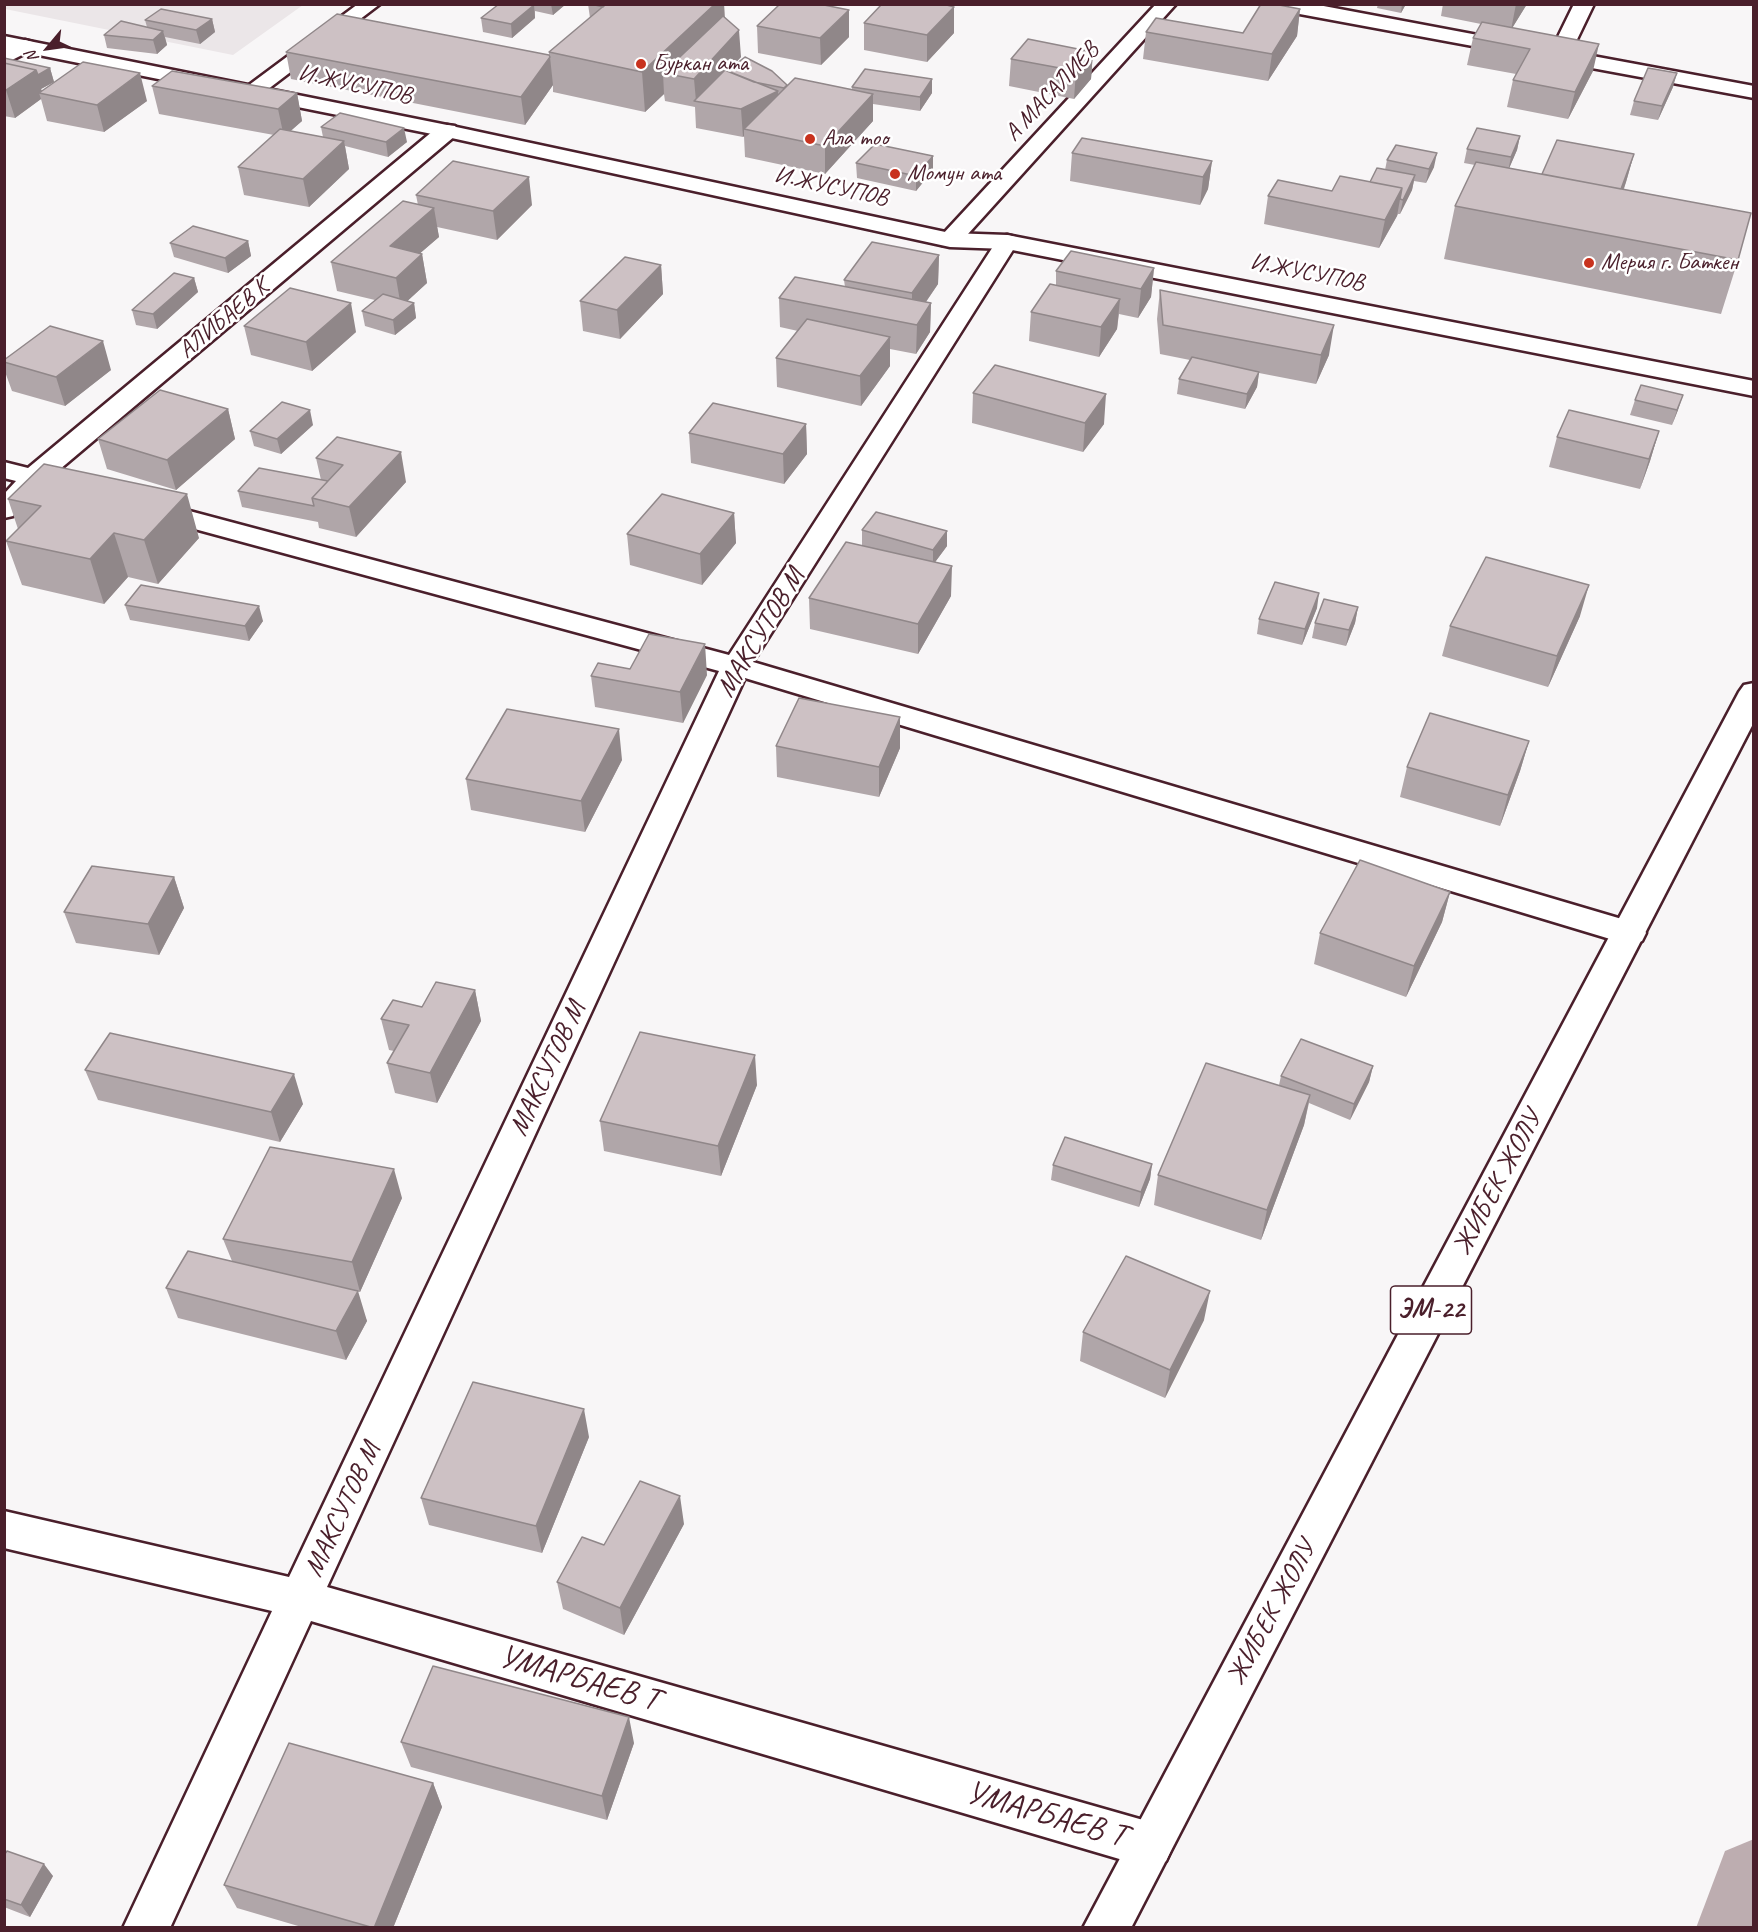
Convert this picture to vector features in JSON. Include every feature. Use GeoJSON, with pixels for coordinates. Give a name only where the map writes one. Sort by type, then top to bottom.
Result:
{"type":"FeatureCollection","features":[{"type":"Feature","properties":{"kind":"street"},"geometry":{"type":"LineString","coordinates":[[252,92],[371,4]]}},
{"type":"Feature","properties":{"kind":"street","name":"А МАСАЛИЕВ"},"geometry":{"type":"LineString","coordinates":[[950,240],[1167,4]]}},
{"type":"Feature","properties":{"kind":"street"},"geometry":{"type":"LineString","coordinates":[[1278,4],[1754,93]]}},
{"type":"Feature","properties":{"kind":"street"},"geometry":{"type":"LineString","coordinates":[[1559,57],[1584,4]]}},
{"type":"Feature","properties":{"kind":"street"},"geometry":{"type":"LineString","coordinates":[[4,58],[15,44]]}},
{"type":"Feature","properties":{"kind":"street","name":"И.ЖУСУПОВ"},"geometry":{"type":"LineString","coordinates":[[15,44],[447,131],[950,240],[1007,242],[1754,389]]}},
{"type":"Feature","properties":{"kind":"street","name":"АЛИБАЕВ К"},"geometry":{"type":"LineString","coordinates":[[4,510],[34,477],[447,131]]}},
{"type":"Feature","properties":{"kind":"street","name":"МАКСУТОВ М"},"geometry":{"type":"LineString","coordinates":[[146,1928],[302,1599],[736,666],[1007,242]]}},
{"type":"Feature","properties":{"kind":"street"},"geometry":{"type":"LineString","coordinates":[[4,470],[736,666],[1630,933]]}},
{"type":"Feature","properties":{"kind":"street","name":"ЖИБЕК ЖОЛУ"},"geometry":{"type":"LineString","coordinates":[[1106,1928],[1630,933],[1754,692]]}},
{"type":"Feature","properties":{"kind":"street","name":"УМАРБАЕВ Т"},"geometry":{"type":"LineString","coordinates":[[4,1529],[302,1599],[1150,1845]]}},
{"type":"Feature","properties":{"kind":"shaded area"},"geometry":{"type":"Polygon","coordinates":[[[4,5],[303,5],[233,55],[5,9],[4,5]]]}},
{"type":"Feature","properties":{"kind":"building"},"geometry":{"type":"Polygon","coordinates":[[[499,4],[534,5],[511,24],[481,18],[499,4]]]}},
{"type":"Feature","properties":{"kind":"building"},"geometry":{"type":"Polygon","coordinates":[[[606,4],[715,4],[642,72],[549,52],[606,4]]]}},
{"type":"Feature","properties":{"kind":"building"},"geometry":{"type":"Polygon","coordinates":[[[780,4],[819,4],[849,10],[820,38],[757,26],[780,4]]]}},
{"type":"Feature","properties":{"kind":"building"},"geometry":{"type":"Polygon","coordinates":[[[882,4],[943,4],[954,7],[927,35],[864,23],[882,4]]]}},
{"type":"Feature","properties":{"kind":"building"},"geometry":{"type":"Polygon","coordinates":[[[1261,4],[1300,9],[1272,54],[1146,32],[1156,18],[1243,33],[1261,4]]]}},
{"type":"Feature","properties":{"kind":"building"},"geometry":{"type":"Polygon","coordinates":[[[161,9],[212,19],[196,30],[145,20],[161,9]]]}},
{"type":"Feature","properties":{"kind":"building"},"geometry":{"type":"Polygon","coordinates":[[[337,14],[550,57],[521,97],[286,52],[337,14]]]}},
{"type":"Feature","properties":{"kind":"building"},"geometry":{"type":"Polygon","coordinates":[[[723,16],[739,30],[694,79],[663,73],[723,16]]]}},
{"type":"Feature","properties":{"kind":"building"},"geometry":{"type":"Polygon","coordinates":[[[121,21],[163,31],[153,40],[104,35],[121,21]]]}},
{"type":"Feature","properties":{"kind":"building"},"geometry":{"type":"Polygon","coordinates":[[[1482,22],[1599,44],[1575,92],[1513,80],[1530,49],[1473,38],[1482,22]]]}},
{"type":"Feature","properties":{"kind":"building"},"geometry":{"type":"Polygon","coordinates":[[[1028,39],[1093,52],[1076,71],[1011,59],[1028,39]]]}},
{"type":"Feature","properties":{"kind":"building"},"geometry":{"type":"Polygon","coordinates":[[[745,57],[772,71],[787,85],[784,88],[754,82],[727,71],[745,57]]]}},
{"type":"Feature","properties":{"kind":"building"},"geometry":{"type":"Polygon","coordinates":[[[4,58],[50,68],[38,75],[36,70],[4,63],[4,58]]]}},
{"type":"Feature","properties":{"kind":"building"},"geometry":{"type":"Polygon","coordinates":[[[83,62],[140,73],[97,105],[39,93],[83,62]]]}},
{"type":"Feature","properties":{"kind":"building"},"geometry":{"type":"Polygon","coordinates":[[[4,63],[36,70],[4,90],[4,63]]]}},
{"type":"Feature","properties":{"kind":"building"},"geometry":{"type":"Polygon","coordinates":[[[1648,68],[1677,73],[1662,106],[1634,101],[1648,68]]]}},
{"type":"Feature","properties":{"kind":"building"},"geometry":{"type":"Polygon","coordinates":[[[865,69],[932,79],[920,97],[852,87],[865,69]]]}},
{"type":"Feature","properties":{"kind":"building"},"geometry":{"type":"Polygon","coordinates":[[[725,70],[778,91],[741,109],[694,101],[725,70]]]}},
{"type":"Feature","properties":{"kind":"building"},"geometry":{"type":"Polygon","coordinates":[[[172,71],[297,93],[278,109],[152,86],[172,71]]]}},
{"type":"Feature","properties":{"kind":"building"},"geometry":{"type":"Polygon","coordinates":[[[795,78],[873,94],[825,146],[744,129],[795,78]]]}},
{"type":"Feature","properties":{"kind":"building"},"geometry":{"type":"Polygon","coordinates":[[[340,113],[404,128],[386,142],[321,127],[340,113]]]}},
{"type":"Feature","properties":{"kind":"building"},"geometry":{"type":"Polygon","coordinates":[[[1477,128],[1520,136],[1511,157],[1467,149],[1477,128]]]}},
{"type":"Feature","properties":{"kind":"building"},"geometry":{"type":"Polygon","coordinates":[[[280,129],[344,141],[303,179],[238,167],[280,129]]]}},
{"type":"Feature","properties":{"kind":"building"},"geometry":{"type":"Polygon","coordinates":[[[1082,138],[1212,161],[1203,177],[1072,153],[1082,138]]]}},
{"type":"Feature","properties":{"kind":"building"},"geometry":{"type":"Polygon","coordinates":[[[1557,140],[1634,154],[1621,189],[1542,174],[1557,140]]]}},
{"type":"Feature","properties":{"kind":"building"},"geometry":{"type":"Polygon","coordinates":[[[875,144],[933,156],[916,176],[856,163],[875,144]]]}},
{"type":"Feature","properties":{"kind":"building"},"geometry":{"type":"Polygon","coordinates":[[[1396,145],[1437,153],[1429,169],[1387,160],[1396,145]]]}},
{"type":"Feature","properties":{"kind":"building"},"geometry":{"type":"Polygon","coordinates":[[[453,161],[529,177],[493,211],[416,195],[453,161]]]}},
{"type":"Feature","properties":{"kind":"building"},"geometry":{"type":"Polygon","coordinates":[[[1476,162],[1751,213],[1738,260],[1455,206],[1476,162]]]}},
{"type":"Feature","properties":{"kind":"building"},"geometry":{"type":"Polygon","coordinates":[[[1377,168],[1415,175],[1403,200],[1400,199],[1402,188],[1370,182],[1377,168]]]}},
{"type":"Feature","properties":{"kind":"building"},"geometry":{"type":"Polygon","coordinates":[[[1340,176],[1402,188],[1385,220],[1268,196],[1278,180],[1332,191],[1340,176]]]}},
{"type":"Feature","properties":{"kind":"building"},"geometry":{"type":"Polygon","coordinates":[[[403,201],[434,208],[390,246],[422,254],[396,278],[331,262],[403,201]]]}},
{"type":"Feature","properties":{"kind":"building"},"geometry":{"type":"Polygon","coordinates":[[[193,226],[248,241],[225,258],[170,243],[193,226]]]}},
{"type":"Feature","properties":{"kind":"building"},"geometry":{"type":"Polygon","coordinates":[[[872,242],[939,255],[912,293],[844,280],[872,242]]]}},
{"type":"Feature","properties":{"kind":"building"},"geometry":{"type":"Polygon","coordinates":[[[1071,251],[1154,268],[1141,289],[1056,271],[1071,251]]]}},
{"type":"Feature","properties":{"kind":"building"},"geometry":{"type":"Polygon","coordinates":[[[625,257],[661,265],[617,310],[580,301],[625,257]]]}},
{"type":"Feature","properties":{"kind":"building"},"geometry":{"type":"Polygon","coordinates":[[[174,273],[194,278],[153,314],[132,310],[174,273]]]}},
{"type":"Feature","properties":{"kind":"building"},"geometry":{"type":"Polygon","coordinates":[[[795,277],[931,303],[917,325],[779,298],[795,277]]]}},
{"type":"Feature","properties":{"kind":"building"},"geometry":{"type":"Polygon","coordinates":[[[1050,284],[1120,299],[1101,327],[1031,312],[1050,284]]]}},
{"type":"Feature","properties":{"kind":"building"},"geometry":{"type":"Polygon","coordinates":[[[290,288],[351,303],[306,342],[244,326],[290,288]]]}},
{"type":"Feature","properties":{"kind":"building"},"geometry":{"type":"Polygon","coordinates":[[[1160,290],[1334,325],[1321,355],[1163,325],[1160,290]]]}},
{"type":"Feature","properties":{"kind":"building"},"geometry":{"type":"Polygon","coordinates":[[[383,294],[414,303],[393,320],[362,311],[383,294]]]}},
{"type":"Feature","properties":{"kind":"building"},"geometry":{"type":"Polygon","coordinates":[[[807,319],[890,337],[860,376],[776,358],[807,319]]]}},
{"type":"Feature","properties":{"kind":"building"},"geometry":{"type":"Polygon","coordinates":[[[50,326],[103,341],[56,377],[4,362],[4,360],[50,326]]]}},
{"type":"Feature","properties":{"kind":"building"},"geometry":{"type":"Polygon","coordinates":[[[1192,357],[1259,372],[1247,394],[1179,379],[1192,357]]]}},
{"type":"Feature","properties":{"kind":"building"},"geometry":{"type":"Polygon","coordinates":[[[995,365],[1106,394],[1085,423],[973,393],[995,365]]]}},
{"type":"Feature","properties":{"kind":"building"},"geometry":{"type":"Polygon","coordinates":[[[1641,385],[1683,395],[1677,410],[1635,400],[1641,385]]]}},
{"type":"Feature","properties":{"kind":"building"},"geometry":{"type":"Polygon","coordinates":[[[160,390],[228,409],[167,460],[98,439],[160,390]]]}},
{"type":"Feature","properties":{"kind":"building"},"geometry":{"type":"Polygon","coordinates":[[[282,402],[310,410],[277,439],[250,431],[282,402]]]}},
{"type":"Feature","properties":{"kind":"building"},"geometry":{"type":"Polygon","coordinates":[[[713,403],[806,424],[783,454],[689,433],[713,403]]]}},
{"type":"Feature","properties":{"kind":"building"},"geometry":{"type":"Polygon","coordinates":[[[1569,410],[1659,431],[1649,459],[1557,437],[1569,410]]]}},
{"type":"Feature","properties":{"kind":"building"},"geometry":{"type":"Polygon","coordinates":[[[337,437],[401,452],[349,507],[312,498],[343,465],[316,458],[337,437]]]}},
{"type":"Feature","properties":{"kind":"building"},"geometry":{"type":"Polygon","coordinates":[[[44,464],[187,494],[144,540],[114,533],[90,559],[6,541],[41,506],[8,499],[44,464]]]}},
{"type":"Feature","properties":{"kind":"building"},"geometry":{"type":"Polygon","coordinates":[[[259,468],[328,481],[312,498],[314,506],[238,491],[259,468]]]}},
{"type":"Feature","properties":{"kind":"building"},"geometry":{"type":"Polygon","coordinates":[[[662,494],[734,513],[700,554],[627,534],[662,494]]]}},
{"type":"Feature","properties":{"kind":"building"},"geometry":{"type":"Polygon","coordinates":[[[876,512],[947,531],[933,550],[862,530],[876,512]]]}},
{"type":"Feature","properties":{"kind":"building"},"geometry":{"type":"Polygon","coordinates":[[[846,542],[952,566],[918,624],[809,598],[846,542]]]}},
{"type":"Feature","properties":{"kind":"building"},"geometry":{"type":"Polygon","coordinates":[[[1486,557],[1589,585],[1557,656],[1450,626],[1486,557]]]}},
{"type":"Feature","properties":{"kind":"building"},"geometry":{"type":"Polygon","coordinates":[[[1275,582],[1319,593],[1305,629],[1259,619],[1275,582]]]}},
{"type":"Feature","properties":{"kind":"building"},"geometry":{"type":"Polygon","coordinates":[[[141,585],[259,606],[245,626],[125,605],[141,585]]]}},
{"type":"Feature","properties":{"kind":"building"},"geometry":{"type":"Polygon","coordinates":[[[1324,599],[1358,607],[1349,630],[1315,623],[1324,599]]]}},
{"type":"Feature","properties":{"kind":"building"},"geometry":{"type":"Polygon","coordinates":[[[649,634],[705,644],[680,692],[591,676],[598,663],[630,669],[649,634]]]}},
{"type":"Feature","properties":{"kind":"building"},"geometry":{"type":"Polygon","coordinates":[[[799,698],[900,717],[879,767],[776,746],[799,698]]]}},
{"type":"Feature","properties":{"kind":"building"},"geometry":{"type":"Polygon","coordinates":[[[507,709],[619,729],[581,801],[466,779],[507,709]]]}},
{"type":"Feature","properties":{"kind":"building"},"geometry":{"type":"Polygon","coordinates":[[[1430,713],[1529,741],[1508,795],[1407,767],[1430,713]]]}},
{"type":"Feature","properties":{"kind":"building"},"geometry":{"type":"Polygon","coordinates":[[[1360,860],[1450,892],[1414,966],[1320,933],[1360,860]]]}},
{"type":"Feature","properties":{"kind":"building"},"geometry":{"type":"Polygon","coordinates":[[[92,866],[174,877],[148,924],[64,912],[92,866]]]}},
{"type":"Feature","properties":{"kind":"building"},"geometry":{"type":"Polygon","coordinates":[[[436,982],[475,990],[430,1073],[387,1063],[409,1025],[381,1019],[393,1000],[422,1007],[436,982]]]}},
{"type":"Feature","properties":{"kind":"building"},"geometry":{"type":"Polygon","coordinates":[[[640,1032],[755,1055],[718,1146],[600,1121],[640,1032]]]}},
{"type":"Feature","properties":{"kind":"building"},"geometry":{"type":"Polygon","coordinates":[[[110,1033],[294,1074],[271,1112],[85,1070],[110,1033]]]}},
{"type":"Feature","properties":{"kind":"building"},"geometry":{"type":"Polygon","coordinates":[[[1301,1039],[1373,1066],[1354,1104],[1281,1076],[1301,1039]]]}},
{"type":"Feature","properties":{"kind":"building"},"geometry":{"type":"Polygon","coordinates":[[[1206,1063],[1310,1095],[1267,1210],[1158,1175],[1206,1063]]]}},
{"type":"Feature","properties":{"kind":"building"},"geometry":{"type":"Polygon","coordinates":[[[1065,1137],[1152,1164],[1141,1192],[1053,1165],[1065,1137]]]}},
{"type":"Feature","properties":{"kind":"building"},"geometry":{"type":"Polygon","coordinates":[[[270,1147],[394,1169],[352,1262],[223,1239],[270,1147]]]}},
{"type":"Feature","properties":{"kind":"building"},"geometry":{"type":"Polygon","coordinates":[[[188,1251],[358,1291],[336,1331],[166,1288],[188,1251]]]}},
{"type":"Feature","properties":{"kind":"building"},"geometry":{"type":"Polygon","coordinates":[[[1126,1256],[1210,1291],[1170,1370],[1083,1332],[1126,1256]]]}},
{"type":"Feature","properties":{"kind":"building"},"geometry":{"type":"Polygon","coordinates":[[[473,1382],[584,1409],[536,1526],[421,1498],[473,1382]]]}},
{"type":"Feature","properties":{"kind":"building"},"geometry":{"type":"Polygon","coordinates":[[[640,1481],[680,1496],[620,1608],[557,1582],[582,1537],[604,1545],[640,1481]]]}},
{"type":"Feature","properties":{"kind":"building"},"geometry":{"type":"Polygon","coordinates":[[[433,1666],[629,1717],[602,1796],[401,1742],[433,1666]]]}},
{"type":"Feature","properties":{"kind":"building"},"geometry":{"type":"Polygon","coordinates":[[[289,1743],[433,1783],[374,1928],[224,1885],[289,1743]]]}},
{"type":"Feature","properties":{"kind":"building"},"geometry":{"type":"Polygon","coordinates":[[[7,1851],[44,1864],[21,1905],[4,1899],[4,1855],[7,1851]]]}},
{"type":"Feature","properties":{"kind":"waterway"},"geometry":{"type":"LineString","coordinates":[[1738,1928],[1754,1880]]}},
{"type":"Feature","properties":{"kind":"place","name":"Буркан ата"},"geometry":{"type":"Point","coordinates":[641,64]}},
{"type":"Feature","properties":{"kind":"place","name":"Ала тоо"},"geometry":{"type":"Point","coordinates":[810,139]}},
{"type":"Feature","properties":{"kind":"place","name":"Момун ата"},"geometry":{"type":"Point","coordinates":[895,174]}},
{"type":"Feature","properties":{"kind":"place","name":"Мерия г. Бaткен"},"geometry":{"type":"Point","coordinates":[1589,263]}}]}
